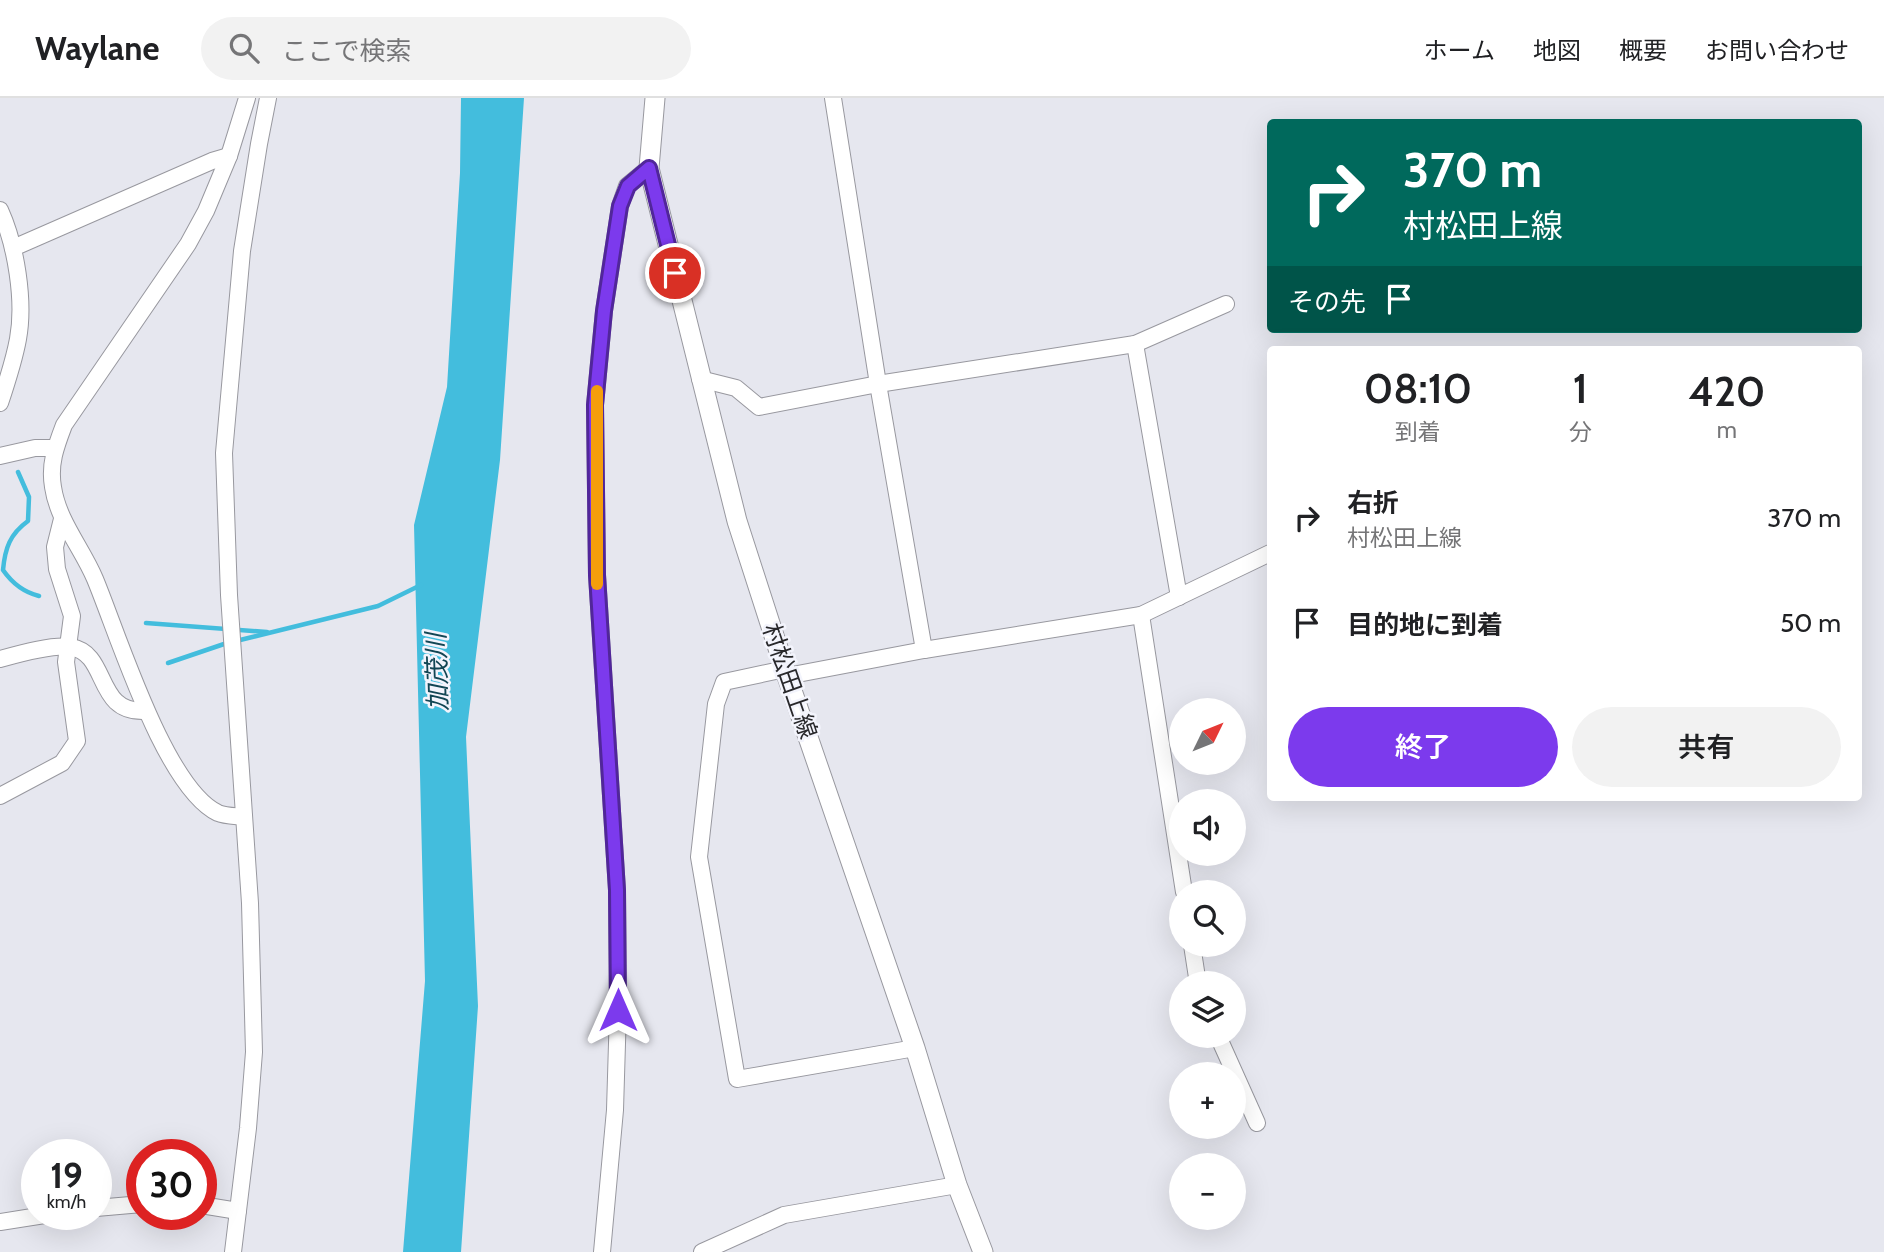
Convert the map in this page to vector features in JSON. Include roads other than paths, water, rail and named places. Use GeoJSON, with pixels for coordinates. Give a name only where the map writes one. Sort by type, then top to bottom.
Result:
{"type":"FeatureCollection","features":[{"type":"Feature","properties":{"kind":"main road","name":"村松田上線"},"geometry":{"type":"LineString","coordinates":[[655,98],[649,168],[737,521],[915,1048],[957,1185],[983,1252]]}},
{"type":"Feature","properties":{"kind":"street"},"geometry":{"type":"LineString","coordinates":[[244,817],[219,814],[198,797],[172,761],[146,710],[93,575],[62,519],[53,488],[51,467],[64,425],[188,244],[229,156],[247,98]]}},
{"type":"Feature","properties":{"kind":"street"},"geometry":{"type":"LineString","coordinates":[[233,1252],[254,1052],[250,903],[229,595],[224,453],[242,251],[268,98]]}},
{"type":"Feature","properties":{"kind":"street"},"geometry":{"type":"LineString","coordinates":[[833,98],[878,384],[924,650]]}},
{"type":"Feature","properties":{"kind":"street"},"geometry":{"type":"LineString","coordinates":[[13,248],[229,156]]}},
{"type":"Feature","properties":{"kind":"street"},"geometry":{"type":"LineString","coordinates":[[602,1252],[615,1110],[618,1010],[617,890],[597,575],[595,405],[604,311],[620,206],[628,186],[649,168]]}},
{"type":"Feature","properties":{"kind":"street"},"geometry":{"type":"LineString","coordinates":[[0,210],[13,248],[19,289],[19,337],[0,403]]}},
{"type":"Feature","properties":{"kind":"street"},"geometry":{"type":"LineString","coordinates":[[700,379],[736,388],[759,407],[878,384],[1135,344],[1226,303]]}},
{"type":"Feature","properties":{"kind":"street"},"geometry":{"type":"LineString","coordinates":[[1135,344],[1179,597]]}},
{"type":"Feature","properties":{"kind":"street"},"geometry":{"type":"LineString","coordinates":[[0,456],[35,448],[55,448]]}},
{"type":"Feature","properties":{"kind":"street"},"geometry":{"type":"LineString","coordinates":[[0,796],[62,762],[77,741],[66,662],[72,616],[57,569],[55,547],[62,519]]}},
{"type":"Feature","properties":{"kind":"street"},"geometry":{"type":"LineString","coordinates":[[915,1048],[737,1079],[699,857],[716,704],[724,682],[1141,615],[1267,554]]}},
{"type":"Feature","properties":{"kind":"street"},"geometry":{"type":"LineString","coordinates":[[1141,615],[1182,880]]}},
{"type":"Feature","properties":{"kind":"street"},"geometry":{"type":"LineString","coordinates":[[6,658],[69,647],[81,650],[119,706],[128,710],[146,710]]}},
{"type":"Feature","properties":{"kind":"street"},"geometry":{"type":"LineString","coordinates":[[1223,1048],[1256,1123]]}},
{"type":"Feature","properties":{"kind":"street"},"geometry":{"type":"LineString","coordinates":[[702,1252],[784,1215],[957,1185]]}},
{"type":"Feature","properties":{"kind":"street"},"geometry":{"type":"LineString","coordinates":[[217,1207],[238,1210]]}},
{"type":"Feature","properties":{"kind":"street"},"geometry":{"type":"LineString","coordinates":[[0,1222],[21,1219]]}},
{"type":"Feature","properties":{"kind":"water","name":"加茂川"},"geometry":{"type":"Polygon","coordinates":[[[461,98],[524,98],[500,460],[466,737],[478,1006],[461,1252],[403,1252],[425,981],[414,525],[447,387],[460,173],[461,98]]]}},
{"type":"Feature","properties":{"kind":"waterway"},"geometry":{"type":"LineString","coordinates":[[18,472],[29,497],[28,521],[9,542],[3,570],[18,586],[39,596]]}},
{"type":"Feature","properties":{"kind":"waterway"},"geometry":{"type":"LineString","coordinates":[[236,641],[378,606],[421,585]]}},
{"type":"Feature","properties":{"kind":"waterway"},"geometry":{"type":"LineString","coordinates":[[146,623],[267,632]]}},
{"type":"Feature","properties":{"kind":"waterway"},"geometry":{"type":"LineString","coordinates":[[168,663],[227,643]]}}]}
